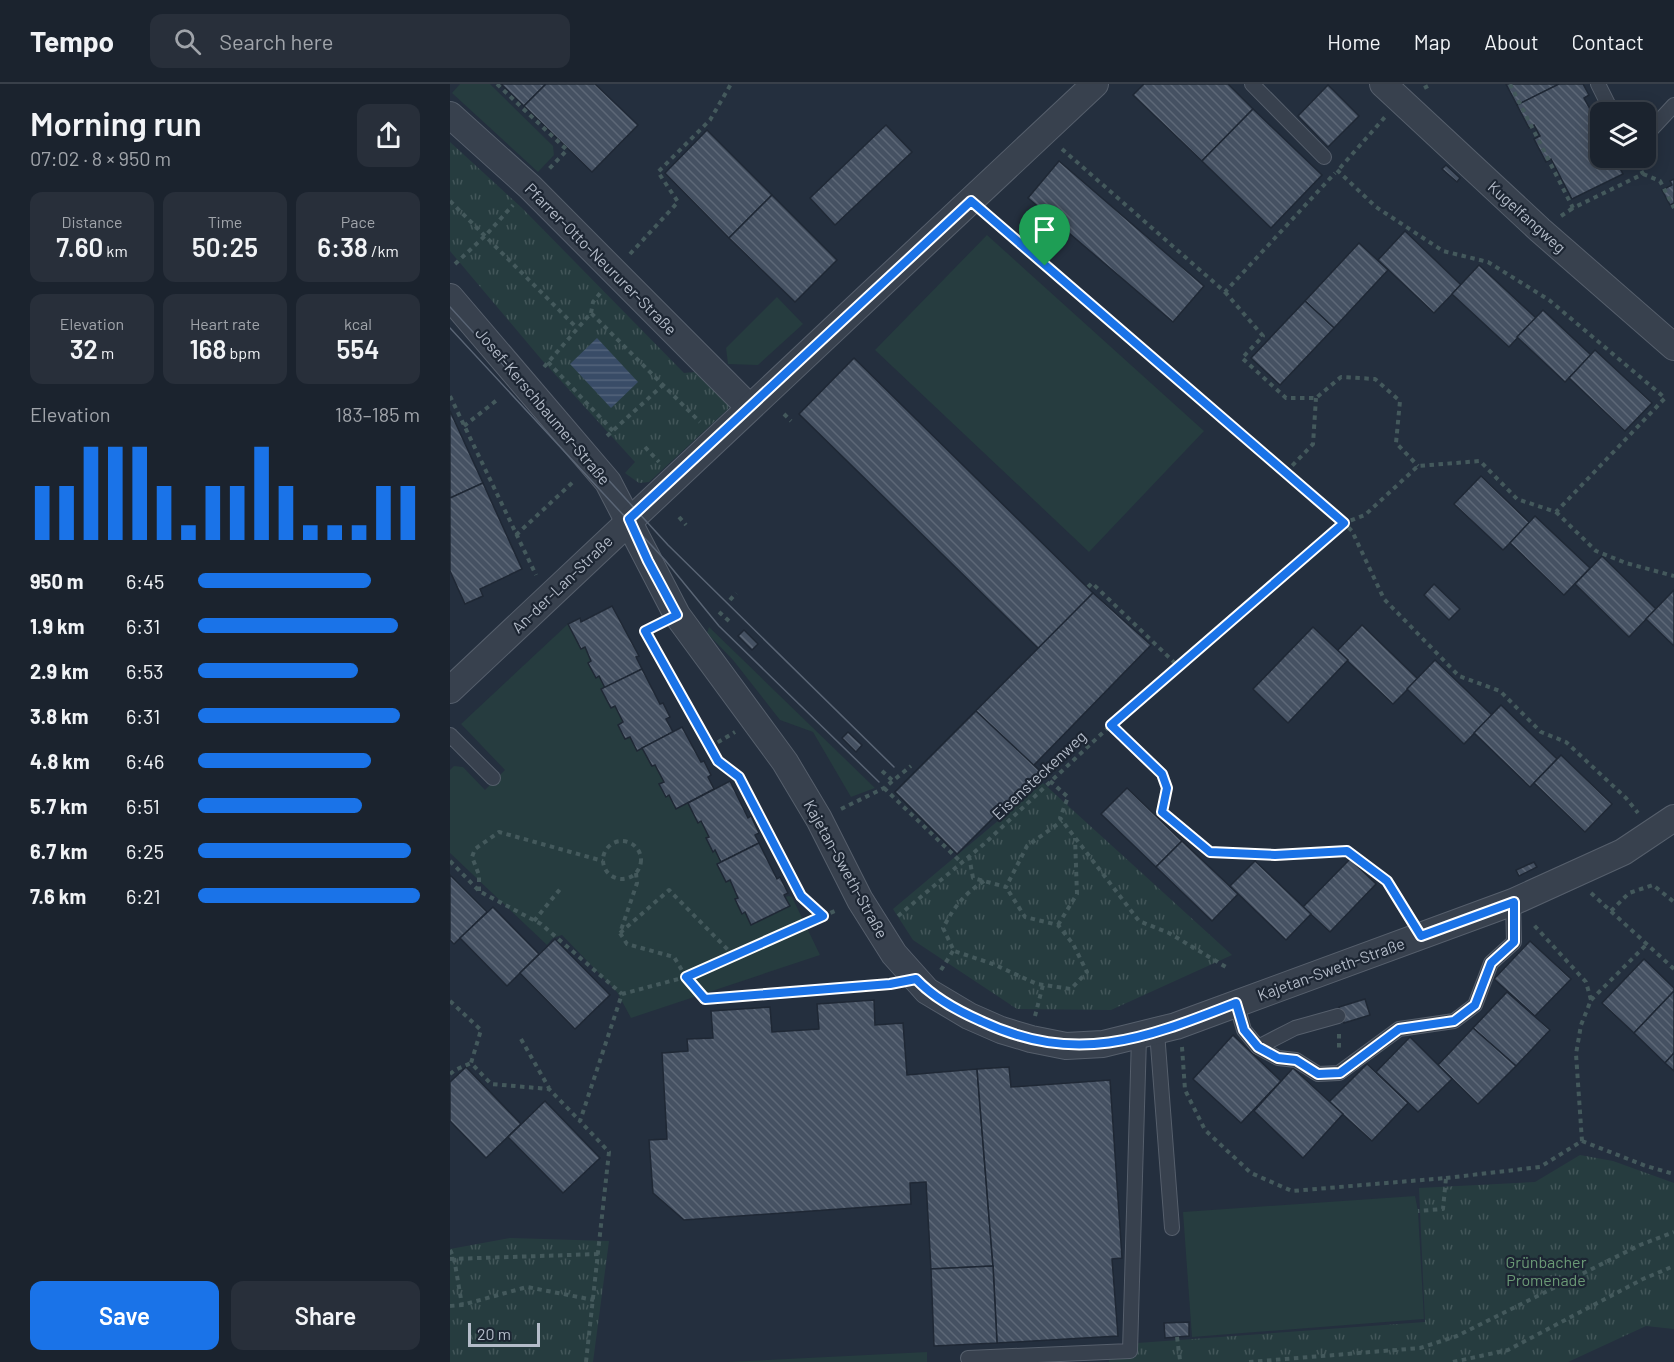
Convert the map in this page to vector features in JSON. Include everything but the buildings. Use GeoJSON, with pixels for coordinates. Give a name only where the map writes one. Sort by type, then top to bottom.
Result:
{"type":"FeatureCollection","features":[{"type":"Feature","properties":{"kind":"street","name":"An-der-Lan-Straße"},"geometry":{"type":"LineString","coordinates":[[450,690],[748,407],[1095,84]]}},
{"type":"Feature","properties":{"kind":"street","name":"Kugelfangweg"},"geometry":{"type":"LineString","coordinates":[[1392,92],[1540,230],[1674,347]]}},
{"type":"Feature","properties":{"kind":"street","name":"Pfarrer-Otto-Neururer-Straße"},"geometry":{"type":"LineString","coordinates":[[450,114],[530,187],[748,407]]}},
{"type":"Feature","properties":{"kind":"street","name":"Josef-Kerschbaumer-Straße"},"geometry":{"type":"LineString","coordinates":[[450,297],[608,482],[629,519]]}},
{"type":"Feature","properties":{"kind":"street","name":"Kajetan-Sweth-Straße"},"geometry":{"type":"LineString","coordinates":[[629,519],[677,615],[785,762],[819,819],[860,900],[894,954],[927,991],[969,1016],[1001,1030],[1031,1039],[1066,1046],[1102,1044],[1158,1032],[1514,902],[1623,852],[1674,818]]}},
{"type":"Feature","properties":{"kind":"lane"},"geometry":{"type":"LineString","coordinates":[[1252,84],[1324,157]]}},
{"type":"Feature","properties":{"kind":"lane"},"geometry":{"type":"LineString","coordinates":[[1602,86],[1608,102]]}},
{"type":"Feature","properties":{"kind":"lane"},"geometry":{"type":"LineString","coordinates":[[1656,124],[1674,105]]}},
{"type":"Feature","properties":{"kind":"lane"},"geometry":{"type":"LineString","coordinates":[[450,735],[493,778]]}},
{"type":"Feature","properties":{"kind":"lane"},"geometry":{"type":"LineString","coordinates":[[1236,1003],[1244,1030],[1258,1047],[1278,1058],[1296,1060],[1318,1074],[1340,1073],[1399,1029],[1454,1021],[1475,1005],[1491,963],[1514,942],[1514,902]]}},
{"type":"Feature","properties":{"kind":"lane"},"geometry":{"type":"LineString","coordinates":[[1258,1047],[1289,1030],[1338,1016]]}},
{"type":"Feature","properties":{"kind":"lane"},"geometry":{"type":"LineString","coordinates":[[1158,1032],[1172,1228]]}},
{"type":"Feature","properties":{"kind":"lane"},"geometry":{"type":"LineString","coordinates":[[968,1358],[1130,1351],[1158,1032]]}},
{"type":"Feature","properties":{"kind":"path"},"geometry":{"type":"LineString","coordinates":[[624,261],[678,202],[658,172],[710,120],[731,84]]}},
{"type":"Feature","properties":{"kind":"path"},"geometry":{"type":"LineString","coordinates":[[1510,84],[1573,208],[1643,174]]}},
{"type":"Feature","properties":{"kind":"path"},"geometry":{"type":"LineString","coordinates":[[498,85],[505,92]]}},
{"type":"Feature","properties":{"kind":"path"},"geometry":{"type":"LineString","coordinates":[[498,85],[567,150],[540,177]]}},
{"type":"Feature","properties":{"kind":"path"},"geometry":{"type":"LineString","coordinates":[[1225,292],[1338,171],[1392,92]]}},
{"type":"Feature","properties":{"kind":"path"},"geometry":{"type":"LineString","coordinates":[[1043,132],[1225,292],[1263,336],[1242,358],[1286,398],[1316,398],[1341,377],[1375,378],[1400,401],[1396,443],[1418,466],[1480,461],[1517,499],[1556,512],[1596,551],[1674,576]]}},
{"type":"Feature","properties":{"kind":"path"},"geometry":{"type":"LineString","coordinates":[[1324,157],[1376,207],[1443,251],[1488,262],[1549,300],[1665,398],[1556,512]]}},
{"type":"Feature","properties":{"kind":"path"},"geometry":{"type":"LineString","coordinates":[[1640,168],[1643,174],[1660,181],[1674,208]]}},
{"type":"Feature","properties":{"kind":"path"},"geometry":{"type":"LineString","coordinates":[[450,201],[577,328]]}},
{"type":"Feature","properties":{"kind":"path"},"geometry":{"type":"LineString","coordinates":[[971,201],[1344,523],[1352,531],[1384,600],[1459,676],[1500,690],[1541,732],[1566,742],[1626,798],[1652,833]]}},
{"type":"Feature","properties":{"kind":"path"},"geometry":{"type":"LineString","coordinates":[[455,264],[516,202]]}},
{"type":"Feature","properties":{"kind":"path"},"geometry":{"type":"LineString","coordinates":[[544,367],[591,313],[593,303],[603,289]]}},
{"type":"Feature","properties":{"kind":"path"},"geometry":{"type":"LineString","coordinates":[[591,313],[707,429]]}},
{"type":"Feature","properties":{"kind":"path"},"geometry":{"type":"LineString","coordinates":[[548,362],[613,431]]}},
{"type":"Feature","properties":{"kind":"path"},"geometry":{"type":"LineString","coordinates":[[608,436],[663,385]]}},
{"type":"Feature","properties":{"kind":"path"},"geometry":{"type":"LineString","coordinates":[[450,396],[537,579]]}},
{"type":"Feature","properties":{"kind":"path"},"geometry":{"type":"LineString","coordinates":[[1286,472],[1312,444],[1316,398]]}},
{"type":"Feature","properties":{"kind":"path"},"geometry":{"type":"LineString","coordinates":[[464,426],[497,400]]}},
{"type":"Feature","properties":{"kind":"path"},"geometry":{"type":"LineString","coordinates":[[784,414],[791,421]]}},
{"type":"Feature","properties":{"kind":"path"},"geometry":{"type":"LineString","coordinates":[[645,447],[665,469]]}},
{"type":"Feature","properties":{"kind":"path","name":"Eisensteckenweg"},"geometry":{"type":"LineString","coordinates":[[895,918],[969,856],[1178,666],[1344,523],[1365,516],[1418,466]]}},
{"type":"Feature","properties":{"kind":"path"},"geometry":{"type":"LineString","coordinates":[[516,535],[573,482]]}},
{"type":"Feature","properties":{"kind":"path"},"geometry":{"type":"LineString","coordinates":[[679,518],[686,525]]}},
{"type":"Feature","properties":{"kind":"path"},"geometry":{"type":"LineString","coordinates":[[1088,587],[1092,583],[1178,666]]}},
{"type":"Feature","properties":{"kind":"path"},"geometry":{"type":"LineString","coordinates":[[730,600],[736,593]]}},
{"type":"Feature","properties":{"kind":"path"},"geometry":{"type":"LineString","coordinates":[[719,611],[730,622]]}},
{"type":"Feature","properties":{"kind":"path"},"geometry":{"type":"LineString","coordinates":[[677,615],[645,631],[718,761],[739,777],[801,896],[823,916]]}},
{"type":"Feature","properties":{"kind":"path"},"geometry":{"type":"LineString","coordinates":[[1111,725],[1162,774],[1167,788],[1162,812],[1210,852],[1275,855],[1347,851],[1387,881],[1421,936]]}},
{"type":"Feature","properties":{"kind":"path"},"geometry":{"type":"LineString","coordinates":[[710,747],[732,734]]}},
{"type":"Feature","properties":{"kind":"path"},"geometry":{"type":"LineString","coordinates":[[819,819],[884,788],[911,766]]}},
{"type":"Feature","properties":{"kind":"path"},"geometry":{"type":"LineString","coordinates":[[882,771],[893,780]]}},
{"type":"Feature","properties":{"kind":"path"},"geometry":{"type":"LineString","coordinates":[[1050,781],[1068,798],[1060,818],[1139,921],[1169,933],[1226,967]]}},
{"type":"Feature","properties":{"kind":"path"},"geometry":{"type":"LineString","coordinates":[[884,788],[961,862]]}},
{"type":"Feature","properties":{"kind":"path"},"geometry":{"type":"LineString","coordinates":[[1006,887],[1027,846],[1062,821]]}},
{"type":"Feature","properties":{"kind":"path"},"geometry":{"type":"LineString","coordinates":[[479,891],[479,875],[472,857],[475,849],[499,832],[603,861]]}},
{"type":"Feature","properties":{"kind":"path"},"geometry":{"type":"LineString","coordinates":[[1058,925],[1077,894],[1075,838]]}},
{"type":"Feature","properties":{"kind":"path"},"geometry":{"type":"LineString","coordinates":[[620,933],[637,883],[636,873],[640,856],[638,850],[628,843],[611,845],[603,861],[604,867],[612,877],[625,879],[636,873]]}},
{"type":"Feature","properties":{"kind":"path"},"geometry":{"type":"LineString","coordinates":[[969,856],[973,878],[984,881],[1006,887],[1025,917],[1058,925],[1072,944],[1087,972],[1071,989],[1043,985],[954,951],[943,928],[952,911],[968,892],[984,881]]}},
{"type":"Feature","properties":{"kind":"path"},"geometry":{"type":"LineString","coordinates":[[450,861],[479,891],[534,921],[587,962],[622,994]]}},
{"type":"Feature","properties":{"kind":"path"},"geometry":{"type":"LineString","coordinates":[[1572,876],[1674,969]]}},
{"type":"Feature","properties":{"kind":"path"},"geometry":{"type":"LineString","coordinates":[[1611,911],[1629,893],[1653,885],[1674,902]]}},
{"type":"Feature","properties":{"kind":"path"},"geometry":{"type":"LineString","coordinates":[[534,921],[561,888]]}},
{"type":"Feature","properties":{"kind":"path"},"geometry":{"type":"LineString","coordinates":[[620,933],[669,890],[734,956]]}},
{"type":"Feature","properties":{"kind":"path"},"geometry":{"type":"LineString","coordinates":[[622,994],[686,977],[860,900]]}},
{"type":"Feature","properties":{"kind":"path"},"geometry":{"type":"LineString","coordinates":[[1531,921],[1586,982],[1591,1000]]}},
{"type":"Feature","properties":{"kind":"path"},"geometry":{"type":"LineString","coordinates":[[620,933],[627,944],[674,957],[686,977],[705,999],[890,984],[916,979]]}},
{"type":"Feature","properties":{"kind":"path"},"geometry":{"type":"LineString","coordinates":[[1582,1141],[1576,1054],[1581,1025],[1591,1000],[1647,944]]}},
{"type":"Feature","properties":{"kind":"path"},"geometry":{"type":"LineString","coordinates":[[1031,1039],[1043,985]]}},
{"type":"Feature","properties":{"kind":"path"},"geometry":{"type":"LineString","coordinates":[[580,1121],[622,994]]}},
{"type":"Feature","properties":{"kind":"path"},"geometry":{"type":"LineString","coordinates":[[450,1001],[481,1030],[471,1063],[450,1074]]}},
{"type":"Feature","properties":{"kind":"path"},"geometry":{"type":"LineString","coordinates":[[1338,1016],[1340,1073]]}},
{"type":"Feature","properties":{"kind":"path"},"geometry":{"type":"LineString","coordinates":[[1158,1032],[1182,1043],[1185,1090],[1205,1130],[1251,1173],[1292,1191],[1446,1178],[1540,1167],[1582,1141]]}},
{"type":"Feature","properties":{"kind":"path"},"geometry":{"type":"LineString","coordinates":[[521,1039],[549,1089],[609,1152],[586,1362]]}},
{"type":"Feature","properties":{"kind":"path"},"geometry":{"type":"LineString","coordinates":[[471,1063],[491,1084],[549,1089]]}},
{"type":"Feature","properties":{"kind":"path"},"geometry":{"type":"LineString","coordinates":[[1582,1141],[1646,1166],[1674,1174]]}},
{"type":"Feature","properties":{"kind":"path"},"geometry":{"type":"LineString","coordinates":[[1418,1211],[1443,1209],[1446,1178]]}},
{"type":"Feature","properties":{"kind":"path"},"geometry":{"type":"LineString","coordinates":[[1249,1362],[1420,1348],[1457,1336],[1640,1245],[1674,1232]]}},
{"type":"Feature","properties":{"kind":"path"},"geometry":{"type":"LineString","coordinates":[[450,1250],[462,1305]]}},
{"type":"Feature","properties":{"kind":"path"},"geometry":{"type":"LineString","coordinates":[[452,1258],[599,1254]]}},
{"type":"Feature","properties":{"kind":"path"},"geometry":{"type":"LineString","coordinates":[[1452,1362],[1508,1350],[1643,1279],[1674,1266]]}},
{"type":"Feature","properties":{"kind":"path"},"geometry":{"type":"LineString","coordinates":[[450,1306],[462,1305],[527,1287],[594,1300]]}},
{"type":"Feature","properties":{"kind":"path"},"geometry":{"type":"LineString","coordinates":[[1178,1337],[1180,1360]]}},
{"type":"Feature","properties":{"kind":"green space"},"geometry":{"type":"Polygon","coordinates":[[[460,84],[490,84],[553,146],[554,155],[538,172],[452,93],[460,84]]]}},
{"type":"Feature","properties":{"kind":"green space"},"geometry":{"type":"Polygon","coordinates":[[[450,142],[522,208],[684,373],[694,372],[696,364],[730,403],[728,409],[649,482],[639,483],[625,473],[635,462],[541,359],[450,251],[450,142]]]}},
{"type":"Feature","properties":{"kind":"green space"},"geometry":{"type":"Polygon","coordinates":[[[987,235],[1204,431],[1089,552],[875,350],[987,235]]]}},
{"type":"Feature","properties":{"kind":"green space"},"geometry":{"type":"Polygon","coordinates":[[[777,297],[803,324],[758,365],[728,364],[726,348],[777,297]]]}},
{"type":"Feature","properties":{"kind":"green space"},"geometry":{"type":"Polygon","coordinates":[[[568,624],[581,649],[585,647],[591,661],[589,664],[596,678],[599,676],[605,688],[602,690],[611,708],[615,706],[623,722],[625,739],[630,737],[637,751],[642,748],[651,766],[655,765],[664,782],[659,784],[666,797],[669,795],[676,809],[688,803],[698,823],[701,821],[709,837],[706,839],[721,862],[717,864],[726,882],[730,880],[738,898],[735,900],[741,913],[745,912],[751,925],[789,906],[785,897],[792,897],[820,955],[631,1018],[617,992],[562,935],[553,938],[547,945],[450,853],[450,770],[454,766],[463,767],[485,790],[505,770],[461,724],[568,624]]]}},
{"type":"Feature","properties":{"kind":"green space"},"geometry":{"type":"Polygon","coordinates":[[[709,627],[875,788],[851,797],[813,732],[780,720],[733,660],[707,633],[709,627]]]}},
{"type":"Feature","properties":{"kind":"green space"},"geometry":{"type":"Polygon","coordinates":[[[1043,783],[1232,955],[1111,1010],[1017,1009],[913,940],[893,909],[1043,783]]]}},
{"type":"Feature","properties":{"kind":"green space","name":"Grünbacher Promenade"},"geometry":{"type":"Polygon","coordinates":[[[1580,1155],[1613,1161],[1674,1183],[1674,1329],[1646,1326],[1568,1362],[1109,1362],[1110,1345],[1425,1322],[1419,1188],[1535,1182],[1580,1155]]]}},
{"type":"Feature","properties":{"kind":"green space"},"geometry":{"type":"Polygon","coordinates":[[[1415,1196],[1418,1211],[1424,1319],[1192,1337],[1183,1212],[1415,1196]]]}},
{"type":"Feature","properties":{"kind":"green space"},"geometry":{"type":"Polygon","coordinates":[[[510,1238],[609,1241],[593,1362],[450,1362],[450,1249],[510,1238]]]}},
{"type":"Feature","properties":{"kind":"green space"},"geometry":{"type":"Polygon","coordinates":[[[927,1352],[927,1362],[727,1362],[927,1352]]]}},
{"type":"Feature","properties":{"kind":"water"},"geometry":{"type":"Polygon","coordinates":[[[597,338],[638,382],[611,408],[570,364],[597,338]]]}},
{"type":"Feature","properties":{"kind":"tram line"},"geometry":{"type":"LineString","coordinates":[[450,307],[668,545],[894,767]]}},
{"type":"Feature","properties":{"kind":"tram line"},"geometry":{"type":"LineString","coordinates":[[450,328],[665,560],[719,626],[879,782]]}},
{"type":"Feature","properties":{"kind":"route"},"geometry":{"type":"LineString","coordinates":[[971,201],[1045,266],[1344,523],[1111,725],[1162,774],[1167,788],[1162,812],[1210,852],[1275,855],[1347,851],[1387,881],[1421,936],[1514,902],[1514,942],[1491,963],[1475,1005],[1454,1021],[1399,1029],[1340,1073],[1318,1074],[1296,1060],[1278,1058],[1258,1047],[1244,1030],[1236,1003],[1176,1026],[1139,1037],[1102,1044],[1066,1046],[1001,1030],[969,1016],[927,991],[916,979],[890,984],[705,999],[686,977],[823,916],[801,896],[739,777],[718,761],[645,631],[677,615],[629,519],[971,201]]}}]}
